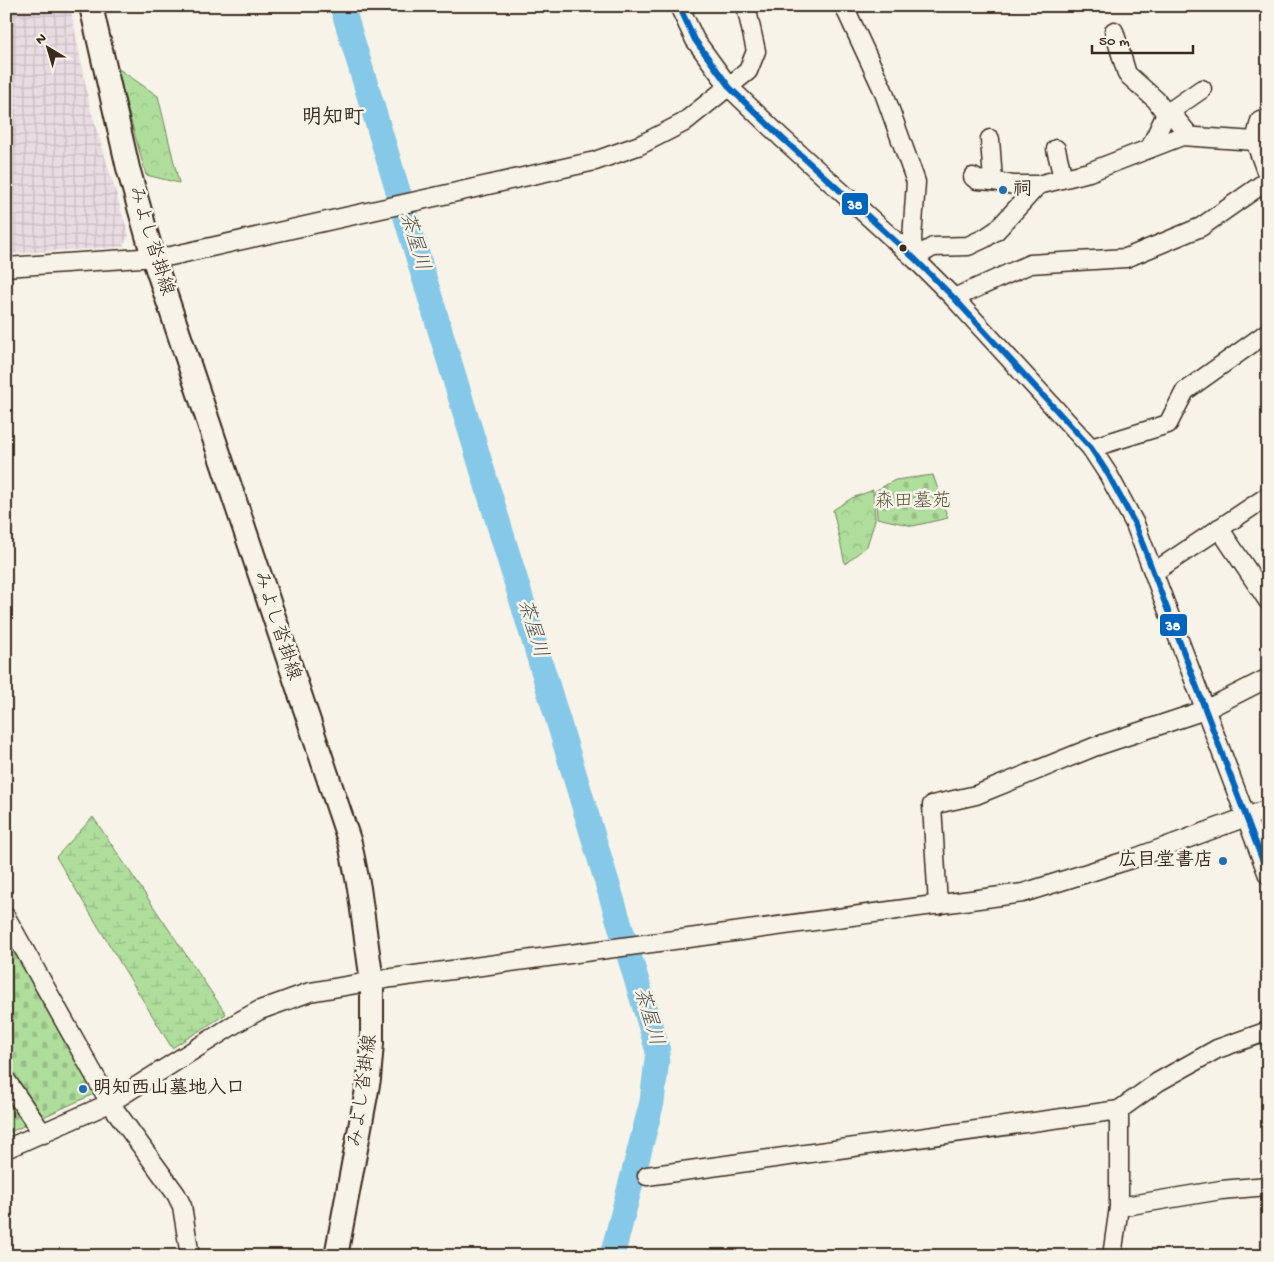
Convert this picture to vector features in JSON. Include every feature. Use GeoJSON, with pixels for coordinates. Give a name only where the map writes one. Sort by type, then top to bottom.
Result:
{"type":"FeatureCollection","features":[{"type":"Feature","properties":{"kind":"main road","name":"みよし沓掛線"},"geometry":{"type":"LineString","coordinates":[[91,6],[128,168],[153,257],[350,843],[359,888],[372,982],[372,1043],[369,1079],[336,1256]]}},
{"type":"Feature","properties":{"kind":"street"},"geometry":{"type":"LineString","coordinates":[[679,6],[695,40],[730,88],[914,258],[954,298],[1091,448],[1108,474],[1135,524],[1268,875]]}},
{"type":"Feature","properties":{"kind":"street"},"geometry":{"type":"LineString","coordinates":[[6,268],[172,256],[595,161],[631,148],[683,123],[730,88],[748,71],[756,51],[746,6]]}},
{"type":"Feature","properties":{"kind":"street"},"geometry":{"type":"LineString","coordinates":[[844,6],[883,90],[916,182],[912,239],[914,258]]}},
{"type":"Feature","properties":{"kind":"street"},"geometry":{"type":"LineString","coordinates":[[1114,31],[1127,74],[1156,100],[1166,114],[1175,118],[1189,136]]}},
{"type":"Feature","properties":{"kind":"street"},"geometry":{"type":"LineString","coordinates":[[1150,148],[1166,114],[1202,89]]}},
{"type":"Feature","properties":{"kind":"street"},"geometry":{"type":"LineString","coordinates":[[954,298],[1030,264],[1126,258],[1201,227],[1268,179],[1255,141],[1260,121],[1268,119]]}},
{"type":"Feature","properties":{"kind":"street"},"geometry":{"type":"LineString","coordinates":[[973,176],[978,180],[1014,185],[1038,185],[1089,172],[1150,148],[1189,136],[1212,140],[1255,141]]}},
{"type":"Feature","properties":{"kind":"street"},"geometry":{"type":"LineString","coordinates":[[990,138],[994,181]]}},
{"type":"Feature","properties":{"kind":"street"},"geometry":{"type":"LineString","coordinates":[[1056,150],[1063,178]]}},
{"type":"Feature","properties":{"kind":"street"},"geometry":{"type":"LineString","coordinates":[[914,258],[933,247],[968,246],[986,238],[996,230],[1038,185]]}},
{"type":"Feature","properties":{"kind":"street"},"geometry":{"type":"LineString","coordinates":[[1091,448],[1168,424],[1185,391],[1268,332]]}},
{"type":"Feature","properties":{"kind":"street"},"geometry":{"type":"LineString","coordinates":[[1154,572],[1268,496]]}},
{"type":"Feature","properties":{"kind":"street"},"geometry":{"type":"LineString","coordinates":[[1219,528],[1268,602]]}},
{"type":"Feature","properties":{"kind":"street"},"geometry":{"type":"LineString","coordinates":[[938,905],[932,806],[976,795],[1094,747],[1205,710],[1268,678]]}},
{"type":"Feature","properties":{"kind":"street"},"geometry":{"type":"LineString","coordinates":[[6,1149],[110,1103],[260,1010],[310,992],[1023,893],[1132,859],[1268,809]]}},
{"type":"Feature","properties":{"kind":"street"},"geometry":{"type":"LineString","coordinates":[[6,917],[110,1103],[176,1194],[182,1206],[187,1255]]}},
{"type":"Feature","properties":{"kind":"street"},"geometry":{"type":"LineString","coordinates":[[647,1176],[1119,1110],[1158,1082],[1217,1049],[1268,1031]]}},
{"type":"Feature","properties":{"kind":"street"},"geometry":{"type":"LineString","coordinates":[[6,1080],[43,1134]]}},
{"type":"Feature","properties":{"kind":"street"},"geometry":{"type":"LineString","coordinates":[[1112,1256],[1119,1207],[1119,1110]]}},
{"type":"Feature","properties":{"kind":"street"},"geometry":{"type":"LineString","coordinates":[[1119,1207],[1221,1190],[1268,1186]]}},
{"type":"Feature","properties":{"kind":"shaded area"},"geometry":{"type":"Polygon","coordinates":[[[6,6],[70,6],[90,107],[129,236],[122,247],[6,254],[6,6]]]}},
{"type":"Feature","properties":{"kind":"green space"},"geometry":{"type":"Polygon","coordinates":[[[116,67],[158,96],[179,183],[146,175],[116,67]]]}},
{"type":"Feature","properties":{"kind":"green space","name":"森田墓苑"},"geometry":{"type":"Polygon","coordinates":[[[933,475],[948,518],[913,526],[877,518],[875,491],[895,480],[933,475]]]}},
{"type":"Feature","properties":{"kind":"green space"},"geometry":{"type":"Polygon","coordinates":[[[873,490],[875,520],[867,546],[845,564],[833,510],[852,498],[873,490]]]}},
{"type":"Feature","properties":{"kind":"green space"},"geometry":{"type":"Polygon","coordinates":[[[93,817],[226,1014],[172,1048],[56,857],[93,817]]]}},
{"type":"Feature","properties":{"kind":"green space"},"geometry":{"type":"Polygon","coordinates":[[[6,924],[96,1093],[6,1134],[6,924]]]}},
{"type":"Feature","properties":{"kind":"waterway","name":"茶屋川"},"geometry":{"type":"LineString","coordinates":[[342,6],[658,1051],[652,1102],[612,1256]]}},
{"type":"Feature","properties":{"kind":"transit line","name":"38"},"geometry":{"type":"LineString","coordinates":[[679,6],[695,40],[730,88],[914,258],[954,298],[1091,448],[1108,474],[1135,524],[1268,875]]}},
{"type":"Feature","properties":{"kind":"place","name":"祠"},"geometry":{"type":"Point","coordinates":[1003,190]}},
{"type":"Feature","properties":{"kind":"place","name":"広目堂書店"},"geometry":{"type":"Point","coordinates":[1223,861]}},
{"type":"Feature","properties":{"kind":"place","name":"明知西山墓地入口"},"geometry":{"type":"Point","coordinates":[83,1089]}},
{"type":"Feature","properties":{"kind":"district","name":"明知町"},"geometry":{"type":"Point","coordinates":[333,119]}}]}
